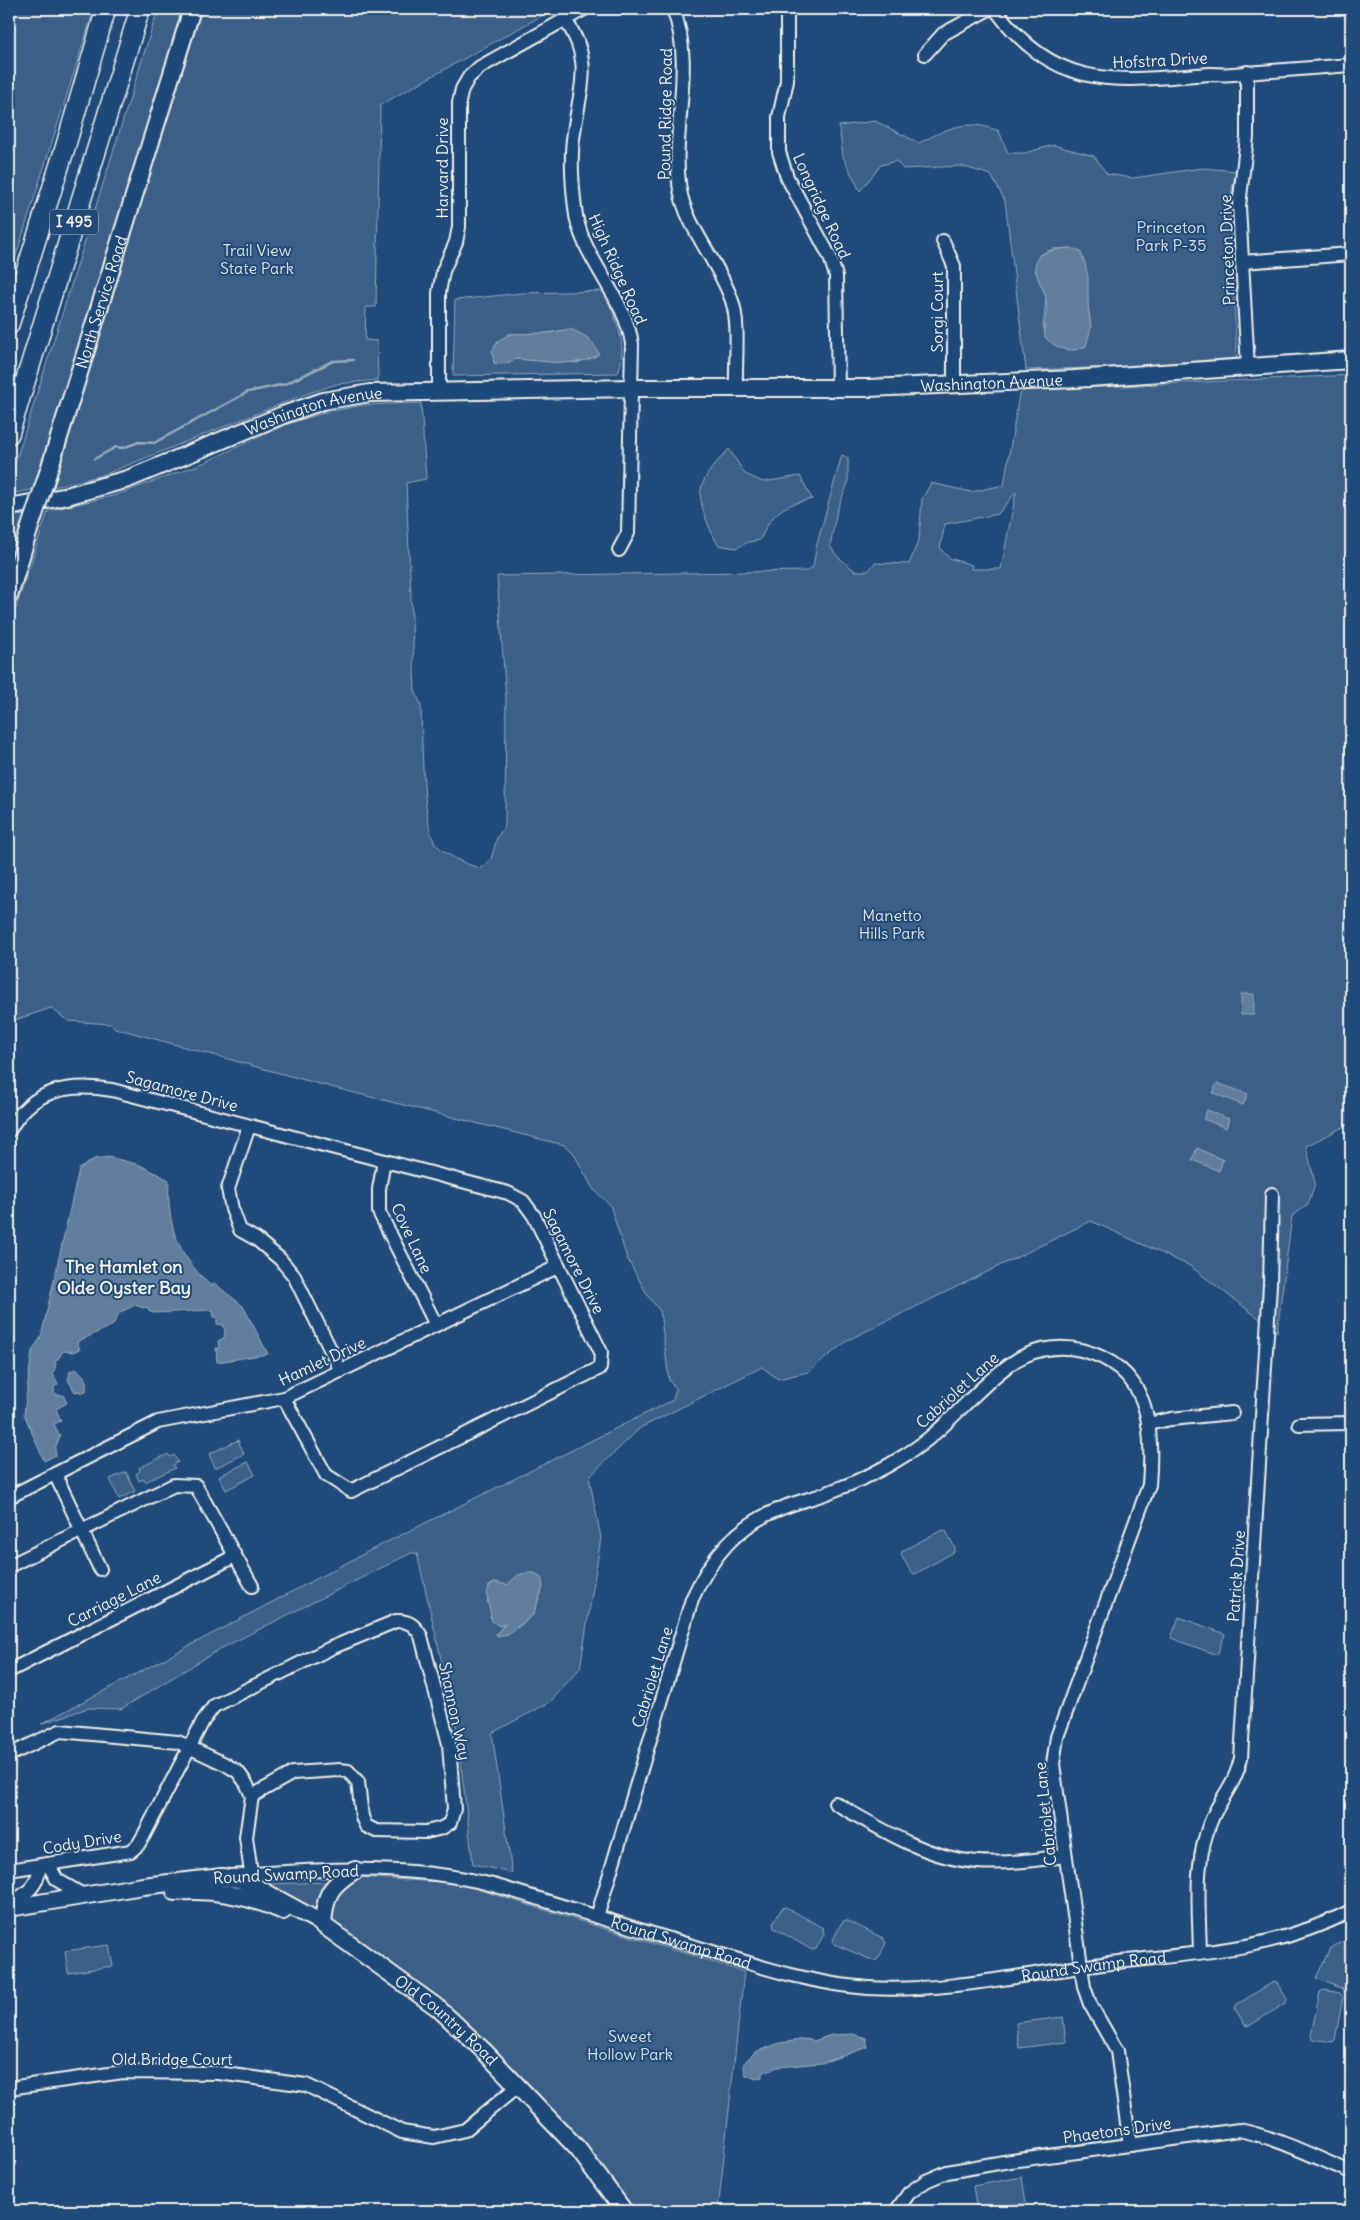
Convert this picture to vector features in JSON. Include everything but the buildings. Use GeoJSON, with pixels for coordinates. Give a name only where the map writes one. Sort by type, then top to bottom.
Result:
{"type":"FeatureCollection","features":[{"type":"Feature","properties":{"kind":"highway","name":"I 495"},"geometry":{"type":"LineString","coordinates":[[9,325],[66,148],[106,9]]}},
{"type":"Feature","properties":{"kind":"highway","name":"I 495"},"geometry":{"type":"LineString","coordinates":[[9,434],[140,9]]}},
{"type":"Feature","properties":{"kind":"main road","name":"North Service Road"},"geometry":{"type":"LineString","coordinates":[[9,596],[192,9]]}},
{"type":"Feature","properties":{"kind":"main road","name":"Washington Avenue"},"geometry":{"type":"LineString","coordinates":[[9,506],[63,497],[128,479],[284,415],[323,401],[370,392],[633,388],[838,388],[1074,379],[1351,360]]}},
{"type":"Feature","properties":{"kind":"main road"},"geometry":{"type":"LineString","coordinates":[[323,1925],[326,1900],[330,1890],[337,1882],[355,1870]]}},
{"type":"Feature","properties":{"kind":"main road","name":"Old Country Road"},"geometry":{"type":"LineString","coordinates":[[228,1876],[252,1880],[323,1925],[351,1947],[430,2002],[467,2035],[578,2149],[624,2211]]}},
{"type":"Feature","properties":{"kind":"main road","name":"Round Swamp Road"},"geometry":{"type":"LineString","coordinates":[[9,1908],[128,1889],[228,1876]]}},
{"type":"Feature","properties":{"kind":"main road"},"geometry":{"type":"LineString","coordinates":[[128,1889],[166,1892],[213,1891],[262,1902],[282,1910],[351,1947]]}},
{"type":"Feature","properties":{"kind":"street","name":"Harvard Drive"},"geometry":{"type":"LineString","coordinates":[[439,391],[439,293],[443,271],[456,242],[458,227],[458,111],[462,89],[469,78],[480,67],[584,9]]}},
{"type":"Feature","properties":{"kind":"street","name":"Pound Ridge Road"},"geometry":{"type":"LineString","coordinates":[[673,9],[681,30],[683,46],[683,88],[678,138],[680,189],[688,213],[733,303],[736,328],[736,388]]}},
{"type":"Feature","properties":{"kind":"street","name":"Longridge Road"},"geometry":{"type":"LineString","coordinates":[[787,9],[787,81],[779,117],[779,152],[787,177],[830,257],[836,276],[838,388]]}},
{"type":"Feature","properties":{"kind":"street"},"geometry":{"type":"LineString","coordinates":[[925,54],[943,34],[989,9]]}},
{"type":"Feature","properties":{"kind":"street","name":"Hofstra Drive"},"geometry":{"type":"LineString","coordinates":[[994,9],[1008,28],[1032,50],[1055,64],[1082,75],[1107,79],[1128,80],[1351,65]]}},
{"type":"Feature","properties":{"kind":"street","name":"High Ridge Road"},"geometry":{"type":"LineString","coordinates":[[565,20],[573,31],[582,55],[582,95],[574,133],[575,210],[585,240],[626,319],[632,344],[633,388]]}},
{"type":"Feature","properties":{"kind":"street","name":"Princeton Drive"},"geometry":{"type":"LineString","coordinates":[[1247,72],[1247,137],[1239,206],[1248,368]]}},
{"type":"Feature","properties":{"kind":"street","name":"Sorgi Court"},"geometry":{"type":"LineString","coordinates":[[943,241],[954,266],[954,384]]}},
{"type":"Feature","properties":{"kind":"street"},"geometry":{"type":"LineString","coordinates":[[1242,262],[1351,254]]}},
{"type":"Feature","properties":{"kind":"street"},"geometry":{"type":"LineString","coordinates":[[619,550],[628,533],[633,388]]}},
{"type":"Feature","properties":{"kind":"street","name":"Sagamore Drive"},"geometry":{"type":"LineString","coordinates":[[9,1130],[16,1117],[36,1100],[57,1089],[87,1086],[112,1090],[508,1193],[523,1201],[534,1216],[601,1352],[600,1368],[350,1491],[326,1475],[284,1398]]}},
{"type":"Feature","properties":{"kind":"street"},"geometry":{"type":"LineString","coordinates":[[249,1126],[228,1188],[232,1210],[240,1230],[280,1259],[294,1276],[341,1371]]}},
{"type":"Feature","properties":{"kind":"street","name":"Cove Lane"},"geometry":{"type":"LineString","coordinates":[[384,1161],[379,1189],[379,1212],[436,1325]]}},
{"type":"Feature","properties":{"kind":"street","name":"Patrick Drive"},"geometry":{"type":"LineString","coordinates":[[1200,1952],[1198,1889],[1201,1852],[1213,1816],[1238,1775],[1241,1758],[1269,1295],[1272,1194]]}},
{"type":"Feature","properties":{"kind":"street","name":"Hamlet Drive"},"geometry":{"type":"LineString","coordinates":[[9,1497],[158,1422],[284,1398],[559,1266]]}},
{"type":"Feature","properties":{"kind":"street","name":"Cabriolet Lane"},"geometry":{"type":"LineString","coordinates":[[596,1917],[692,1600],[704,1573],[720,1552],[739,1533],[758,1519],[782,1508],[834,1491],[907,1454],[928,1439],[1009,1365],[1029,1354],[1052,1347],[1075,1348],[1099,1354],[1117,1364],[1131,1378],[1142,1400],[1148,1424],[1151,1464],[1149,1485],[1057,1736],[1053,1764],[1080,1966],[1090,2004],[1117,2051],[1130,2145]]}},
{"type":"Feature","properties":{"kind":"street"},"geometry":{"type":"LineString","coordinates":[[1148,1424],[1232,1413]]}},
{"type":"Feature","properties":{"kind":"street"},"geometry":{"type":"LineString","coordinates":[[1299,1424],[1351,1423]]}},
{"type":"Feature","properties":{"kind":"street","name":"Carriage Lane"},"geometry":{"type":"LineString","coordinates":[[55,1474],[100,1569]]}},
{"type":"Feature","properties":{"kind":"street"},"geometry":{"type":"LineString","coordinates":[[9,1566],[174,1485],[196,1486],[252,1586]]}},
{"type":"Feature","properties":{"kind":"street","name":"Carriage Lane"},"geometry":{"type":"LineString","coordinates":[[9,1671],[235,1556]]}},
{"type":"Feature","properties":{"kind":"street","name":"Shannon Way"},"geometry":{"type":"LineString","coordinates":[[189,1747],[209,1711],[219,1703],[331,1648],[396,1621],[407,1622],[415,1627],[421,1636],[448,1744],[454,1809],[450,1822],[442,1828],[426,1832],[376,1831],[366,1826],[362,1817],[358,1782],[348,1771],[293,1773],[252,1796]]}},
{"type":"Feature","properties":{"kind":"street"},"geometry":{"type":"LineString","coordinates":[[9,1755],[60,1731],[178,1742],[225,1764],[238,1772],[252,1796],[246,1837],[252,1880],[262,1902]]}},
{"type":"Feature","properties":{"kind":"street","name":"Cody Drive"},"geometry":{"type":"LineString","coordinates":[[9,1870],[130,1851],[138,1845],[144,1835],[189,1747]]}},
{"type":"Feature","properties":{"kind":"street"},"geometry":{"type":"LineString","coordinates":[[835,1803],[898,1837],[926,1850],[950,1858],[976,1862],[1000,1862],[1065,1856]]}},
{"type":"Feature","properties":{"kind":"street"},"geometry":{"type":"LineString","coordinates":[[9,1904],[33,1887],[44,1865],[58,1880],[85,1896]]}},
{"type":"Feature","properties":{"kind":"street","name":"Round Swamp Road"},"geometry":{"type":"LineString","coordinates":[[252,1880],[355,1870],[406,1871],[454,1876],[493,1885],[765,1968],[822,1982],[866,1988],[928,1987],[1080,1966],[1248,1947],[1280,1940],[1306,1931],[1351,1911]]}},
{"type":"Feature","properties":{"kind":"street","name":"Old Bridge Court"},"geometry":{"type":"LineString","coordinates":[[9,2088],[123,2072],[218,2073],[306,2085],[402,2132],[434,2137],[465,2130],[518,2086]]}},
{"type":"Feature","properties":{"kind":"street","name":"Phaetons Drive"},"geometry":{"type":"LineString","coordinates":[[896,2211],[909,2192],[926,2181],[947,2172],[1239,2130],[1261,2134],[1286,2143],[1351,2172]]}},
{"type":"Feature","properties":{"kind":"green space"},"geometry":{"type":"Polygon","coordinates":[[[9,9],[94,9],[9,278],[9,9]]]}},
{"type":"Feature","properties":{"kind":"green space"},"geometry":{"type":"Polygon","coordinates":[[[158,9],[186,9],[36,489],[9,494],[9,483],[158,9]]]}},
{"type":"Feature","properties":{"kind":"green space","name":"Trail View State Park"},"geometry":{"type":"Polygon","coordinates":[[[202,9],[554,9],[380,105],[376,307],[366,307],[365,340],[377,341],[378,380],[337,384],[303,395],[103,475],[54,487],[81,396],[202,9]]]}},
{"type":"Feature","properties":{"kind":"green space","name":"Princeton Park P-35"},"geometry":{"type":"Polygon","coordinates":[[[875,121],[919,143],[958,126],[976,125],[999,131],[1008,153],[1025,153],[1053,145],[1094,156],[1107,174],[1133,178],[1202,168],[1237,171],[1232,188],[1230,221],[1237,358],[1119,367],[1026,370],[1005,201],[991,175],[961,166],[903,169],[896,161],[881,165],[860,191],[843,157],[839,126],[875,121]],[[1071,248],[1053,249],[1039,255],[1035,270],[1046,297],[1043,328],[1091,328],[1088,304],[1071,248]]]}},
{"type":"Feature","properties":{"kind":"green space"},"geometry":{"type":"Polygon","coordinates":[[[604,291],[616,321],[621,341],[622,352],[618,373],[453,376],[455,300],[522,293],[604,291]],[[570,329],[548,333],[509,334],[515,359],[579,363],[570,329]]]}},
{"type":"Feature","properties":{"kind":"green space","name":"Manetto Hills Park"},"geometry":{"type":"Polygon","coordinates":[[[1351,375],[1351,1123],[1306,1146],[1315,1183],[1308,1205],[1292,1216],[1277,1332],[1190,1266],[1091,1221],[848,1340],[808,1372],[778,1379],[762,1367],[640,1428],[589,1477],[601,1538],[580,1668],[550,1702],[492,1733],[512,1873],[473,1864],[456,1724],[417,1553],[411,1553],[220,1649],[121,1709],[88,1708],[41,1724],[371,1550],[673,1400],[676,1389],[669,1380],[660,1311],[648,1296],[627,1258],[610,1205],[593,1189],[573,1152],[564,1145],[323,1085],[115,1028],[111,1024],[68,1021],[51,1008],[9,1022],[9,629],[48,511],[116,495],[201,464],[285,425],[323,413],[362,405],[421,403],[426,479],[406,483],[415,691],[421,705],[427,817],[435,843],[439,847],[456,859],[481,868],[491,859],[497,838],[505,825],[506,699],[497,576],[807,571],[813,567],[817,544],[842,455],[848,458],[848,483],[837,510],[830,546],[837,556],[855,571],[868,571],[875,563],[909,564],[919,539],[922,499],[931,483],[971,492],[1004,485],[1019,395],[1025,390],[1033,388],[1037,390],[1351,375]],[[1016,492],[998,514],[945,524],[940,548],[949,558],[972,565],[971,569],[1001,569],[1016,492]],[[495,1582],[487,1601],[491,1611],[490,1617],[499,1626],[505,1624],[496,1634],[517,1628],[533,1615],[543,1587],[503,1585],[495,1582]]]}},
{"type":"Feature","properties":{"kind":"green space"},"geometry":{"type":"Polygon","coordinates":[[[729,449],[745,474],[763,482],[800,476],[812,499],[786,507],[774,516],[764,530],[760,540],[748,542],[736,548],[718,545],[701,503],[702,484],[708,473],[729,449]]]}},
{"type":"Feature","properties":{"kind":"green space"},"geometry":{"type":"Polygon","coordinates":[[[27,515],[9,575],[9,516],[27,515]]]}},
{"type":"Feature","properties":{"kind":"green space"},"geometry":{"type":"Polygon","coordinates":[[[238,1440],[244,1454],[215,1468],[209,1454],[238,1440]]]}},
{"type":"Feature","properties":{"kind":"green space"},"geometry":{"type":"Polygon","coordinates":[[[168,1454],[170,1457],[174,1455],[178,1462],[173,1465],[175,1468],[145,1482],[144,1479],[139,1481],[136,1474],[140,1471],[139,1468],[168,1454]]]}},
{"type":"Feature","properties":{"kind":"green space"},"geometry":{"type":"Polygon","coordinates":[[[248,1462],[255,1475],[226,1490],[219,1476],[248,1462]]]}},
{"type":"Feature","properties":{"kind":"green space"},"geometry":{"type":"Polygon","coordinates":[[[126,1472],[135,1491],[119,1499],[110,1479],[126,1472]]]}},
{"type":"Feature","properties":{"kind":"green space"},"geometry":{"type":"Polygon","coordinates":[[[942,1530],[946,1531],[955,1548],[954,1552],[915,1574],[911,1572],[901,1555],[902,1551],[942,1530]]]}},
{"type":"Feature","properties":{"kind":"green space"},"geometry":{"type":"Polygon","coordinates":[[[1179,1617],[1225,1634],[1217,1655],[1171,1638],[1179,1617]]]}},
{"type":"Feature","properties":{"kind":"green space","name":"Sweet Hollow Park"},"geometry":{"type":"Polygon","coordinates":[[[357,1877],[458,1883],[744,1972],[718,2211],[631,2211],[522,2085],[440,1998],[344,1936],[338,1930],[331,1913],[336,1895],[339,1887],[357,1877]]]}},
{"type":"Feature","properties":{"kind":"green space"},"geometry":{"type":"Polygon","coordinates":[[[269,1882],[270,1884],[325,1882],[329,1884],[318,1912],[265,1884],[269,1882]]]}},
{"type":"Feature","properties":{"kind":"green space"},"geometry":{"type":"Polygon","coordinates":[[[786,1907],[823,1928],[824,1934],[816,1949],[812,1950],[774,1928],[773,1923],[782,1908],[786,1907]]]}},
{"type":"Feature","properties":{"kind":"green space"},"geometry":{"type":"Polygon","coordinates":[[[846,1920],[883,1938],[886,1943],[878,1959],[874,1961],[834,1944],[833,1940],[842,1922],[846,1920]]]}},
{"type":"Feature","properties":{"kind":"green space"},"geometry":{"type":"Polygon","coordinates":[[[1351,1938],[1351,2036],[1350,2007],[1343,1989],[1316,1978],[1330,1948],[1351,1938]]]}},
{"type":"Feature","properties":{"kind":"green space"},"geometry":{"type":"Polygon","coordinates":[[[109,1945],[113,1966],[68,1973],[65,1951],[109,1945]]]}},
{"type":"Feature","properties":{"kind":"green space"},"geometry":{"type":"Polygon","coordinates":[[[1273,1982],[1277,1983],[1287,1999],[1286,2003],[1249,2026],[1245,2025],[1235,2009],[1236,2005],[1273,1982]]]}},
{"type":"Feature","properties":{"kind":"green space"},"geometry":{"type":"Polygon","coordinates":[[[1324,1990],[1340,1993],[1343,1997],[1335,2040],[1333,2042],[1313,2039],[1311,2035],[1320,1992],[1324,1990]]]}},
{"type":"Feature","properties":{"kind":"green space"},"geometry":{"type":"Polygon","coordinates":[[[1063,2017],[1066,2042],[1019,2048],[1016,2023],[1063,2017]]]}},
{"type":"Feature","properties":{"kind":"green space"},"geometry":{"type":"Polygon","coordinates":[[[1022,2177],[1026,2203],[977,2211],[973,2186],[1022,2177]]]}},
{"type":"Feature","properties":{"kind":"shaded area"},"geometry":{"type":"Polygon","coordinates":[[[1071,248],[1080,251],[1085,263],[1088,278],[1088,304],[1091,328],[1086,346],[1074,350],[1059,347],[1045,337],[1046,298],[1035,265],[1040,255],[1046,252],[1071,248]]]}},
{"type":"Feature","properties":{"kind":"shaded area"},"geometry":{"type":"Polygon","coordinates":[[[570,329],[588,338],[599,354],[591,359],[570,362],[515,359],[506,364],[494,363],[492,351],[499,340],[510,334],[548,333],[570,329]]]}},
{"type":"Feature","properties":{"kind":"shaded area"},"geometry":{"type":"Polygon","coordinates":[[[1241,994],[1254,994],[1254,1015],[1241,1015],[1241,994]]]}},
{"type":"Feature","properties":{"kind":"shaded area"},"geometry":{"type":"Polygon","coordinates":[[[1217,1083],[1248,1094],[1243,1105],[1213,1093],[1217,1083]]]}},
{"type":"Feature","properties":{"kind":"shaded area"},"geometry":{"type":"Polygon","coordinates":[[[1207,1110],[1229,1119],[1226,1128],[1203,1119],[1207,1110]]]}},
{"type":"Feature","properties":{"kind":"shaded area"},"geometry":{"type":"Polygon","coordinates":[[[1197,1148],[1223,1160],[1219,1171],[1192,1160],[1197,1148]]]}},
{"type":"Feature","properties":{"kind":"shaded area"},"geometry":{"type":"Polygon","coordinates":[[[109,1157],[140,1165],[169,1180],[172,1224],[181,1248],[188,1260],[208,1283],[212,1286],[214,1283],[243,1306],[268,1354],[217,1362],[216,1348],[219,1348],[218,1341],[224,1338],[225,1331],[223,1325],[217,1324],[217,1317],[214,1317],[213,1310],[154,1313],[150,1312],[147,1307],[135,1305],[119,1313],[113,1325],[77,1342],[80,1349],[73,1352],[63,1351],[55,1361],[53,1374],[58,1384],[54,1387],[54,1392],[58,1395],[63,1395],[67,1403],[56,1409],[61,1421],[54,1424],[60,1436],[55,1449],[56,1455],[44,1461],[24,1414],[32,1351],[41,1337],[79,1169],[94,1159],[109,1157]]]}},
{"type":"Feature","properties":{"kind":"shaded area"},"geometry":{"type":"Polygon","coordinates":[[[75,1369],[83,1375],[86,1381],[86,1391],[81,1393],[80,1391],[75,1392],[68,1380],[70,1371],[75,1369]]]}},
{"type":"Feature","properties":{"kind":"shaded area"},"geometry":{"type":"Polygon","coordinates":[[[535,1573],[542,1579],[543,1587],[533,1615],[508,1634],[497,1636],[505,1624],[499,1626],[492,1621],[487,1595],[489,1586],[495,1582],[507,1585],[518,1575],[535,1573]]]}},
{"type":"Feature","properties":{"kind":"shaded area"},"geometry":{"type":"Polygon","coordinates":[[[853,2034],[866,2038],[868,2047],[822,2063],[778,2067],[764,2072],[762,2077],[756,2079],[746,2075],[743,2064],[755,2052],[780,2043],[806,2039],[814,2041],[831,2035],[853,2034]]]}},
{"type":"Feature","properties":{"kind":"waterway"},"geometry":{"type":"LineString","coordinates":[[94,459],[116,447],[123,448],[139,442],[154,443],[248,392],[285,384],[333,361],[353,360]]}},
{"type":"Feature","properties":{"kind":"district","name":"The Hamlet on Olde Oyster Bay"},"geometry":{"type":"Point","coordinates":[124,1277]}}]}
